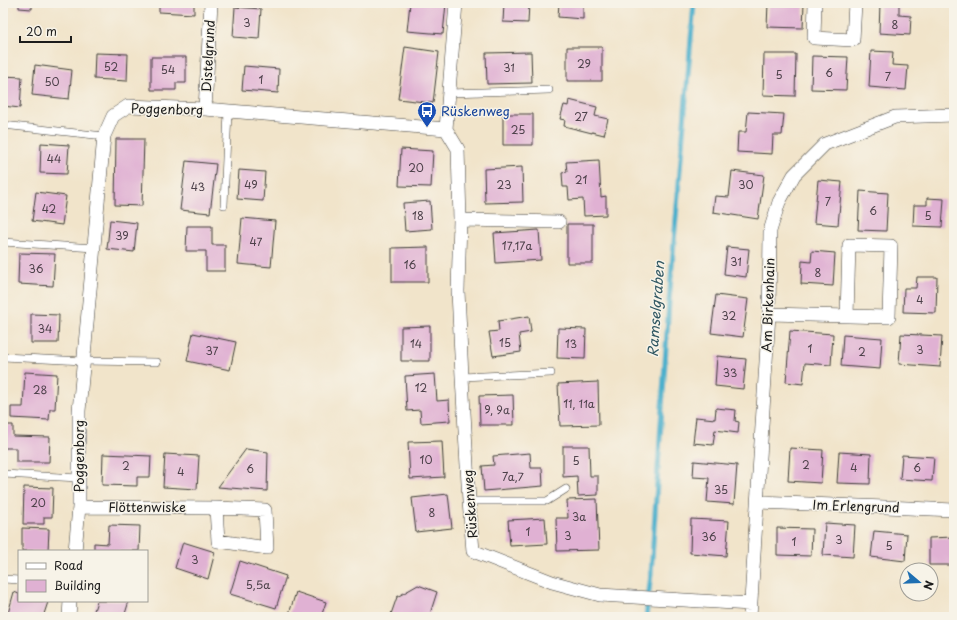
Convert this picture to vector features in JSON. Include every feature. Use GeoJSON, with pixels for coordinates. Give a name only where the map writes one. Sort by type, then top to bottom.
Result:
{"type":"FeatureCollection","features":[{"type":"Feature","properties":{"kind":"street","name":"Distelgrund"},"geometry":{"type":"LineString","coordinates":[[205,109],[211,3]]}},
{"type":"Feature","properties":{"kind":"street"},"geometry":{"type":"LineString","coordinates":[[446,129],[456,3]]}},
{"type":"Feature","properties":{"kind":"street"},"geometry":{"type":"LineString","coordinates":[[815,3],[814,38],[853,40],[855,3]]}},
{"type":"Feature","properties":{"kind":"street","name":"Poggenborg"},"geometry":{"type":"LineString","coordinates":[[75,550],[79,507],[79,410],[104,136],[113,116],[128,106],[205,109],[446,129]]}},
{"type":"Feature","properties":{"kind":"street","name":"Am Birkenhain"},"geometry":{"type":"LineString","coordinates":[[751,611],[769,314],[770,231],[779,202],[794,175],[825,144],[895,117],[954,116]]}},
{"type":"Feature","properties":{"kind":"street","name":"Rüskenweg"},"geometry":{"type":"LineString","coordinates":[[446,129],[458,149],[460,220],[458,291],[473,551],[552,582],[600,595],[660,598],[751,611]]}},
{"type":"Feature","properties":{"kind":"street"},"geometry":{"type":"LineString","coordinates":[[460,220],[559,222]]}},
{"type":"Feature","properties":{"kind":"street"},"geometry":{"type":"LineString","coordinates":[[769,314],[847,316],[889,317],[891,246],[849,245],[847,316]]}},
{"type":"Feature","properties":{"kind":"street","name":"Im Erlengrund"},"geometry":{"type":"LineString","coordinates":[[758,502],[954,510]]}},
{"type":"Feature","properties":{"kind":"street","name":"Flöttenwiske"},"geometry":{"type":"LineString","coordinates":[[79,507],[216,508],[265,510],[267,548],[218,541],[216,508]]}},
{"type":"Feature","properties":{"kind":"street"},"geometry":{"type":"LineString","coordinates":[[69,617],[70,602]]}},
{"type":"Feature","properties":{"kind":"lane"},"geometry":{"type":"LineString","coordinates":[[449,93],[549,90]]}},
{"type":"Feature","properties":{"kind":"lane"},"geometry":{"type":"LineString","coordinates":[[224,205],[228,111]]}},
{"type":"Feature","properties":{"kind":"lane"},"geometry":{"type":"LineString","coordinates":[[3,125],[104,136]]}},
{"type":"Feature","properties":{"kind":"lane"},"geometry":{"type":"LineString","coordinates":[[3,242],[94,248]]}},
{"type":"Feature","properties":{"kind":"lane"},"geometry":{"type":"LineString","coordinates":[[3,357],[84,361],[157,362]]}},
{"type":"Feature","properties":{"kind":"lane"},"geometry":{"type":"LineString","coordinates":[[462,376],[551,372]]}},
{"type":"Feature","properties":{"kind":"lane"},"geometry":{"type":"LineString","coordinates":[[3,474],[79,478]]}},
{"type":"Feature","properties":{"kind":"lane"},"geometry":{"type":"LineString","coordinates":[[469,501],[547,501],[566,489]]}},
{"type":"Feature","properties":{"kind":"lane"},"geometry":{"type":"LineString","coordinates":[[3,579],[18,580]]}},
{"type":"Feature","properties":{"kind":"building"},"geometry":{"type":"Polygon","coordinates":[[[19,3],[32,3],[32,9],[19,8],[19,3]]]}},
{"type":"Feature","properties":{"kind":"building"},"geometry":{"type":"Polygon","coordinates":[[[159,3],[194,3],[194,14],[159,12],[159,3]]]}},
{"type":"Feature","properties":{"kind":"building"},"geometry":{"type":"Polygon","coordinates":[[[410,3],[446,3],[443,34],[407,31],[410,3]]]}},
{"type":"Feature","properties":{"kind":"building"},"geometry":{"type":"Polygon","coordinates":[[[504,3],[529,3],[528,23],[503,22],[504,3]]]}},
{"type":"Feature","properties":{"kind":"building"},"geometry":{"type":"Polygon","coordinates":[[[559,3],[583,3],[583,19],[558,17],[559,3]]]}},
{"type":"Feature","properties":{"kind":"building"},"geometry":{"type":"Polygon","coordinates":[[[768,3],[804,3],[803,28],[767,27],[768,3]]]}},
{"type":"Feature","properties":{"kind":"building"},"geometry":{"type":"Polygon","coordinates":[[[880,3],[899,3],[899,15],[911,16],[910,35],[879,33],[880,3]]]}},
{"type":"Feature","properties":{"kind":"building"},"geometry":{"type":"Polygon","coordinates":[[[235,7],[261,9],[259,39],[233,37],[235,7]]]}},
{"type":"Feature","properties":{"kind":"building"},"geometry":{"type":"Polygon","coordinates":[[[405,47],[439,52],[433,103],[398,99],[405,47]]]}},
{"type":"Feature","properties":{"kind":"building"},"geometry":{"type":"Polygon","coordinates":[[[567,47],[602,47],[602,81],[567,81],[567,47]]]}},
{"type":"Feature","properties":{"kind":"building"},"geometry":{"type":"Polygon","coordinates":[[[871,51],[893,52],[892,65],[908,66],[906,90],[869,87],[871,51]]]}},
{"type":"Feature","properties":{"kind":"building"},"geometry":{"type":"Polygon","coordinates":[[[531,52],[532,83],[487,84],[486,53],[531,52]]]}},
{"type":"Feature","properties":{"kind":"building"},"geometry":{"type":"Polygon","coordinates":[[[95,53],[128,54],[127,81],[94,79],[95,53]]]}},
{"type":"Feature","properties":{"kind":"building"},"geometry":{"type":"Polygon","coordinates":[[[764,54],[796,54],[795,96],[763,95],[764,54]]]}},
{"type":"Feature","properties":{"kind":"building"},"geometry":{"type":"Polygon","coordinates":[[[812,56],[848,57],[846,90],[811,89],[812,56]]]}},
{"type":"Feature","properties":{"kind":"building"},"geometry":{"type":"Polygon","coordinates":[[[151,57],[186,57],[186,83],[176,83],[176,90],[151,90],[151,57]]]}},
{"type":"Feature","properties":{"kind":"building"},"geometry":{"type":"Polygon","coordinates":[[[35,65],[72,70],[69,99],[32,95],[35,65]]]}},
{"type":"Feature","properties":{"kind":"building"},"geometry":{"type":"Polygon","coordinates":[[[244,66],[279,69],[278,93],[242,90],[244,66]]]}},
{"type":"Feature","properties":{"kind":"building"},"geometry":{"type":"Polygon","coordinates":[[[3,76],[22,77],[20,108],[3,106],[3,76]]]}},
{"type":"Feature","properties":{"kind":"building"},"geometry":{"type":"Polygon","coordinates":[[[569,100],[597,107],[595,116],[608,119],[604,135],[564,126],[565,120],[560,119],[564,105],[568,106],[569,100]]]}},
{"type":"Feature","properties":{"kind":"building"},"geometry":{"type":"Polygon","coordinates":[[[748,112],[784,114],[782,135],[773,135],[772,154],[737,152],[738,132],[746,132],[748,112]]]}},
{"type":"Feature","properties":{"kind":"building"},"geometry":{"type":"Polygon","coordinates":[[[503,114],[533,114],[533,145],[503,145],[503,114]]]}},
{"type":"Feature","properties":{"kind":"building"},"geometry":{"type":"Polygon","coordinates":[[[116,139],[144,139],[142,206],[115,205],[116,139]]]}},
{"type":"Feature","properties":{"kind":"building"},"geometry":{"type":"Polygon","coordinates":[[[41,143],[69,145],[67,174],[40,173],[41,143]]]}},
{"type":"Feature","properties":{"kind":"building"},"geometry":{"type":"Polygon","coordinates":[[[401,149],[433,151],[431,187],[399,186],[401,149]]]}},
{"type":"Feature","properties":{"kind":"building"},"geometry":{"type":"Polygon","coordinates":[[[599,160],[601,197],[606,196],[606,215],[584,216],[583,199],[569,200],[568,187],[563,187],[562,173],[567,172],[566,162],[599,160]]]}},
{"type":"Feature","properties":{"kind":"building"},"geometry":{"type":"Polygon","coordinates":[[[186,161],[216,164],[210,213],[180,210],[186,161]]]}},
{"type":"Feature","properties":{"kind":"building"},"geometry":{"type":"Polygon","coordinates":[[[522,167],[523,202],[485,203],[484,169],[522,167]]]}},
{"type":"Feature","properties":{"kind":"building"},"geometry":{"type":"Polygon","coordinates":[[[239,170],[265,172],[263,201],[237,199],[239,170]]]}},
{"type":"Feature","properties":{"kind":"building"},"geometry":{"type":"Polygon","coordinates":[[[732,171],[764,175],[758,219],[713,212],[715,196],[729,197],[732,171]]]}},
{"type":"Feature","properties":{"kind":"building"},"geometry":{"type":"Polygon","coordinates":[[[818,180],[842,182],[838,225],[814,223],[818,180]]]}},
{"type":"Feature","properties":{"kind":"building"},"geometry":{"type":"Polygon","coordinates":[[[860,191],[888,193],[886,231],[858,230],[860,191]]]}},
{"type":"Feature","properties":{"kind":"building"},"geometry":{"type":"Polygon","coordinates":[[[36,192],[66,196],[62,225],[32,221],[36,192]]]}},
{"type":"Feature","properties":{"kind":"building"},"geometry":{"type":"Polygon","coordinates":[[[927,198],[944,199],[942,227],[913,226],[914,205],[927,205],[927,198]]]}},
{"type":"Feature","properties":{"kind":"building"},"geometry":{"type":"Polygon","coordinates":[[[430,201],[432,229],[405,231],[403,203],[430,201]]]}},
{"type":"Feature","properties":{"kind":"building"},"geometry":{"type":"Polygon","coordinates":[[[242,218],[275,221],[271,267],[238,264],[242,218]]]}},
{"type":"Feature","properties":{"kind":"building"},"geometry":{"type":"Polygon","coordinates":[[[110,220],[137,223],[134,252],[107,249],[110,220]]]}},
{"type":"Feature","properties":{"kind":"building"},"geometry":{"type":"Polygon","coordinates":[[[567,224],[593,224],[593,263],[567,263],[567,224]]]}},
{"type":"Feature","properties":{"kind":"building"},"geometry":{"type":"Polygon","coordinates":[[[187,226],[212,226],[212,245],[225,245],[225,271],[206,271],[206,251],[186,251],[187,226]]]}},
{"type":"Feature","properties":{"kind":"building"},"geometry":{"type":"Polygon","coordinates":[[[539,230],[541,260],[496,263],[494,233],[539,230]]]}},
{"type":"Feature","properties":{"kind":"building"},"geometry":{"type":"Polygon","coordinates":[[[428,247],[428,282],[392,282],[392,248],[428,247]]]}},
{"type":"Feature","properties":{"kind":"building"},"geometry":{"type":"Polygon","coordinates":[[[727,247],[749,249],[746,277],[724,274],[727,247]]]}},
{"type":"Feature","properties":{"kind":"building"},"geometry":{"type":"Polygon","coordinates":[[[812,251],[835,253],[833,286],[801,284],[802,261],[811,262],[812,251]]]}},
{"type":"Feature","properties":{"kind":"building"},"geometry":{"type":"Polygon","coordinates":[[[19,253],[55,254],[53,286],[18,284],[19,253]]]}},
{"type":"Feature","properties":{"kind":"building"},"geometry":{"type":"Polygon","coordinates":[[[917,277],[937,277],[936,313],[903,312],[904,288],[916,288],[917,277]]]}},
{"type":"Feature","properties":{"kind":"building"},"geometry":{"type":"Polygon","coordinates":[[[716,295],[748,299],[743,337],[711,333],[716,295]]]}},
{"type":"Feature","properties":{"kind":"building"},"geometry":{"type":"Polygon","coordinates":[[[31,314],[59,315],[58,343],[31,343],[31,314]]]}},
{"type":"Feature","properties":{"kind":"building"},"geometry":{"type":"Polygon","coordinates":[[[529,316],[531,332],[519,334],[521,352],[493,356],[489,332],[499,331],[498,321],[529,316]]]}},
{"type":"Feature","properties":{"kind":"building"},"geometry":{"type":"Polygon","coordinates":[[[430,326],[430,361],[401,361],[401,327],[430,326]]]}},
{"type":"Feature","properties":{"kind":"building"},"geometry":{"type":"Polygon","coordinates":[[[558,328],[586,329],[585,359],[557,358],[558,328]]]}},
{"type":"Feature","properties":{"kind":"building"},"geometry":{"type":"Polygon","coordinates":[[[790,331],[833,334],[831,365],[805,363],[803,384],[786,382],[790,331]]]}},
{"type":"Feature","properties":{"kind":"building"},"geometry":{"type":"Polygon","coordinates":[[[193,333],[236,342],[230,370],[187,361],[193,333]]]}},
{"type":"Feature","properties":{"kind":"building"},"geometry":{"type":"Polygon","coordinates":[[[901,334],[942,336],[940,367],[899,364],[901,334]]]}},
{"type":"Feature","properties":{"kind":"building"},"geometry":{"type":"Polygon","coordinates":[[[843,335],[882,338],[880,369],[841,366],[843,335]]]}},
{"type":"Feature","properties":{"kind":"building"},"geometry":{"type":"Polygon","coordinates":[[[717,356],[746,359],[743,389],[715,386],[717,356]]]}},
{"type":"Feature","properties":{"kind":"building"},"geometry":{"type":"Polygon","coordinates":[[[25,372],[57,374],[55,409],[50,409],[49,420],[11,418],[11,407],[23,407],[25,372]]]}},
{"type":"Feature","properties":{"kind":"building"},"geometry":{"type":"Polygon","coordinates":[[[435,374],[437,401],[449,400],[450,421],[421,423],[420,410],[407,411],[405,376],[435,374]]]}},
{"type":"Feature","properties":{"kind":"building"},"geometry":{"type":"Polygon","coordinates":[[[598,382],[599,425],[560,426],[558,384],[598,382]]]}},
{"type":"Feature","properties":{"kind":"building"},"geometry":{"type":"Polygon","coordinates":[[[513,395],[514,425],[480,425],[479,396],[513,395]]]}},
{"type":"Feature","properties":{"kind":"building"},"geometry":{"type":"Polygon","coordinates":[[[716,408],[736,410],[735,421],[739,422],[738,433],[715,430],[713,445],[693,443],[696,417],[715,419],[716,408]]]}},
{"type":"Feature","properties":{"kind":"building"},"geometry":{"type":"Polygon","coordinates":[[[3,425],[13,425],[13,436],[50,437],[49,462],[16,462],[16,448],[3,448],[3,425]]]}},
{"type":"Feature","properties":{"kind":"building"},"geometry":{"type":"Polygon","coordinates":[[[442,441],[444,477],[410,479],[408,442],[442,441]]]}},
{"type":"Feature","properties":{"kind":"building"},"geometry":{"type":"Polygon","coordinates":[[[563,446],[589,446],[590,476],[598,476],[598,495],[578,496],[577,476],[563,477],[563,446]]]}},
{"type":"Feature","properties":{"kind":"building"},"geometry":{"type":"Polygon","coordinates":[[[790,448],[823,450],[821,483],[788,481],[790,448]]]}},
{"type":"Feature","properties":{"kind":"building"},"geometry":{"type":"Polygon","coordinates":[[[246,449],[268,452],[267,491],[218,487],[246,449]]]}},
{"type":"Feature","properties":{"kind":"building"},"geometry":{"type":"Polygon","coordinates":[[[839,452],[871,454],[870,484],[837,483],[839,452]]]}},
{"type":"Feature","properties":{"kind":"building"},"geometry":{"type":"Polygon","coordinates":[[[530,453],[531,468],[542,468],[543,486],[484,491],[482,466],[494,465],[493,456],[530,453]]]}},
{"type":"Feature","properties":{"kind":"building"},"geometry":{"type":"Polygon","coordinates":[[[103,454],[151,456],[150,477],[137,477],[137,486],[102,485],[103,454]]]}},
{"type":"Feature","properties":{"kind":"building"},"geometry":{"type":"Polygon","coordinates":[[[165,454],[199,456],[197,489],[163,487],[165,454]]]}},
{"type":"Feature","properties":{"kind":"building"},"geometry":{"type":"Polygon","coordinates":[[[902,455],[934,457],[932,481],[900,479],[902,455]]]}},
{"type":"Feature","properties":{"kind":"building"},"geometry":{"type":"Polygon","coordinates":[[[694,461],[737,465],[734,504],[707,502],[709,478],[693,477],[694,461]]]}},
{"type":"Feature","properties":{"kind":"building"},"geometry":{"type":"Polygon","coordinates":[[[24,487],[53,488],[52,517],[44,517],[44,524],[23,524],[24,487]]]}},
{"type":"Feature","properties":{"kind":"building"},"geometry":{"type":"Polygon","coordinates":[[[448,494],[452,528],[416,532],[412,498],[448,494]]]}},
{"type":"Feature","properties":{"kind":"building"},"geometry":{"type":"Polygon","coordinates":[[[597,499],[599,550],[557,551],[556,518],[568,518],[567,500],[597,499]]]}},
{"type":"Feature","properties":{"kind":"building"},"geometry":{"type":"Polygon","coordinates":[[[545,518],[547,544],[510,546],[508,520],[545,518]]]}},
{"type":"Feature","properties":{"kind":"building"},"geometry":{"type":"Polygon","coordinates":[[[691,519],[729,521],[726,556],[690,553],[691,519]]]}},
{"type":"Feature","properties":{"kind":"building"},"geometry":{"type":"Polygon","coordinates":[[[825,523],[855,525],[853,557],[823,555],[825,523]]]}},
{"type":"Feature","properties":{"kind":"building"},"geometry":{"type":"Polygon","coordinates":[[[109,525],[140,526],[139,550],[94,550],[94,543],[108,544],[109,525]]]}},
{"type":"Feature","properties":{"kind":"building"},"geometry":{"type":"Polygon","coordinates":[[[22,528],[49,529],[48,550],[22,550],[22,528]]]}},
{"type":"Feature","properties":{"kind":"building"},"geometry":{"type":"Polygon","coordinates":[[[777,528],[812,529],[811,556],[777,555],[777,528]]]}},
{"type":"Feature","properties":{"kind":"building"},"geometry":{"type":"Polygon","coordinates":[[[874,531],[907,534],[905,561],[871,557],[874,531]]]}},
{"type":"Feature","properties":{"kind":"building"},"geometry":{"type":"Polygon","coordinates":[[[954,537],[954,565],[939,565],[939,562],[929,562],[929,538],[954,537]]]}},
{"type":"Feature","properties":{"kind":"building"},"geometry":{"type":"Polygon","coordinates":[[[183,542],[215,552],[208,579],[175,568],[183,542]]]}},
{"type":"Feature","properties":{"kind":"building"},"geometry":{"type":"Polygon","coordinates":[[[240,561],[286,576],[276,608],[230,594],[240,561]]]}},
{"type":"Feature","properties":{"kind":"building"},"geometry":{"type":"Polygon","coordinates":[[[418,585],[437,592],[429,617],[390,617],[397,597],[418,585]]]}},
{"type":"Feature","properties":{"kind":"building"},"geometry":{"type":"Polygon","coordinates":[[[14,592],[18,594],[18,602],[48,602],[43,617],[7,617],[14,592]]]}},
{"type":"Feature","properties":{"kind":"building"},"geometry":{"type":"Polygon","coordinates":[[[296,592],[326,602],[321,617],[288,617],[296,592]]]}},
{"type":"Feature","properties":{"kind":"building"},"geometry":{"type":"Polygon","coordinates":[[[97,602],[129,602],[124,617],[92,617],[97,602]]]}},
{"type":"Feature","properties":{"kind":"waterway","name":"Ramselgraben"},"geometry":{"type":"LineString","coordinates":[[646,617],[651,574],[669,302],[694,3]]}},
{"type":"Feature","properties":{"kind":"place","name":"Rüskenweg"},"geometry":{"type":"Point","coordinates":[427,128]}}]}
